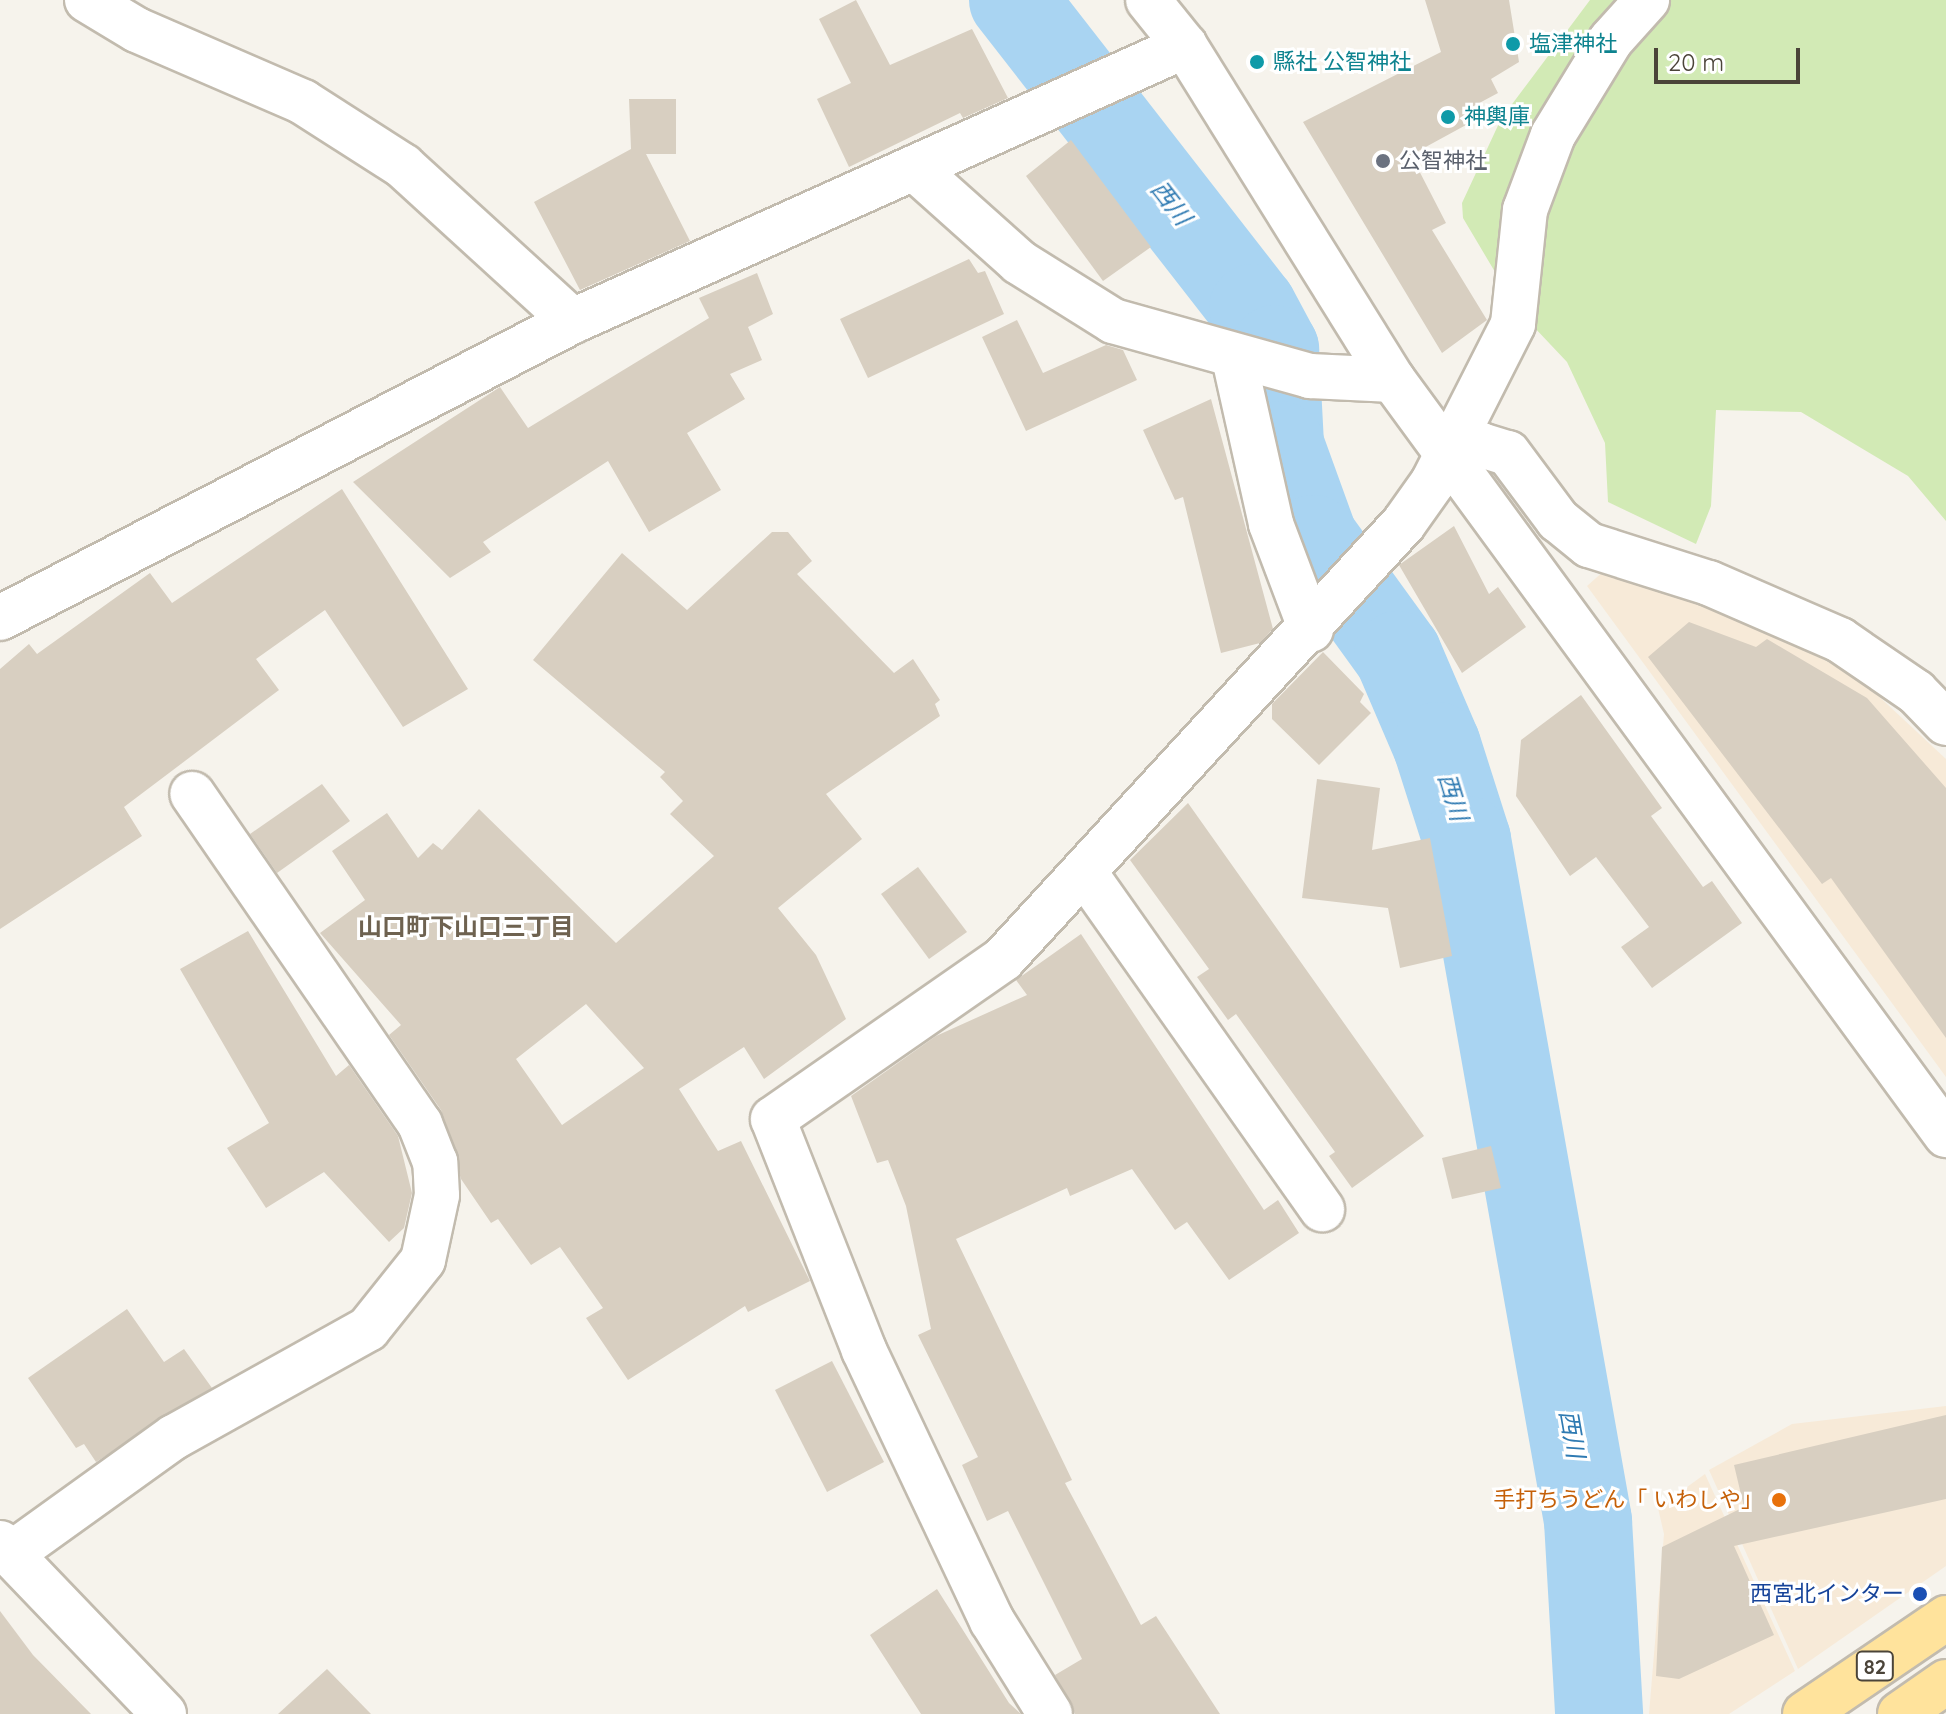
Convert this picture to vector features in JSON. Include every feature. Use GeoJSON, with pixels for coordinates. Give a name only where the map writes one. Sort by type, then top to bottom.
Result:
{"type":"FeatureCollection","features":[{"type":"Feature","properties":{"kind":"main road","name":"82"},"geometry":{"type":"LineString","coordinates":[[1805,1714],[1946,1618]]}},
{"type":"Feature","properties":{"kind":"main road","name":"82"},"geometry":{"type":"LineString","coordinates":[[1900,1714],[1946,1682]]}},
{"type":"Feature","properties":{"kind":"street"},"geometry":{"type":"LineString","coordinates":[[87,0],[137,30],[303,102],[403,166],[573,321]]}},
{"type":"Feature","properties":{"kind":"street"},"geometry":{"type":"LineString","coordinates":[[1148,0],[1185,46],[1393,380],[1946,1135]]}},
{"type":"Feature","properties":{"kind":"street"},"geometry":{"type":"LineString","coordinates":[[1050,1714],[992,1621],[871,1365],[773,1119],[1003,959],[1087,876],[1404,523],[1448,453],[1513,324],[1525,210],[1553,135],[1611,40],[1647,0]]}},
{"type":"Feature","properties":{"kind":"street"},"geometry":{"type":"LineString","coordinates":[[0,618],[573,321],[1185,46]]}},
{"type":"Feature","properties":{"kind":"street"},"geometry":{"type":"LineString","coordinates":[[914,168],[1019,262],[1113,321],[1301,374],[1393,380]]}},
{"type":"Feature","properties":{"kind":"street"},"geometry":{"type":"LineString","coordinates":[[1244,360],[1271,524],[1318,621]]}},
{"type":"Feature","properties":{"kind":"street"},"geometry":{"type":"LineString","coordinates":[[1448,453],[1481,445],[1508,453],[1558,520],[1589,545],[1709,583],[1840,640],[1916,692],[1946,723]]}},
{"type":"Feature","properties":{"kind":"street"},"geometry":{"type":"LineString","coordinates":[[164,1714],[5,1549],[174,1437],[368,1329],[423,1260],[437,1195],[435,1162],[420,1124],[192,794]]}},
{"type":"Feature","properties":{"kind":"street"},"geometry":{"type":"LineString","coordinates":[[1087,876],[1322,1209]]}},
{"type":"Feature","properties":{"kind":"shaded area"},"geometry":{"type":"Polygon","coordinates":[[[1605,570],[1715,607],[1857,676],[1946,759],[1946,1077],[1587,586],[1605,570]]]}},
{"type":"Feature","properties":{"kind":"shaded area"},"geometry":{"type":"Polygon","coordinates":[[[1946,1406],[1946,1566],[1798,1669],[1709,1470],[1792,1424],[1946,1406]]]}},
{"type":"Feature","properties":{"kind":"shaded area"},"geometry":{"type":"Polygon","coordinates":[[[1705,1474],[1795,1671],[1729,1714],[1649,1714],[1664,1534],[1658,1508],[1705,1474]]]}},
{"type":"Feature","properties":{"kind":"green space"},"geometry":{"type":"Polygon","coordinates":[[[1590,0],[1946,0],[1946,521],[1908,476],[1801,412],[1716,410],[1711,506],[1696,544],[1608,502],[1605,443],[1567,362],[1517,309],[1463,218],[1462,203],[1501,119],[1590,0]]]}},
{"type":"Feature","properties":{"kind":"building"},"geometry":{"type":"Polygon","coordinates":[[[856,0],[890,65],[972,29],[1008,98],[963,118],[960,113],[849,167],[817,99],[851,83],[819,19],[856,0]]]}},
{"type":"Feature","properties":{"kind":"building"},"geometry":{"type":"Polygon","coordinates":[[[1425,0],[1509,0],[1519,62],[1491,79],[1498,93],[1470,108],[1477,119],[1411,155],[1446,223],[1432,230],[1487,320],[1442,353],[1303,122],[1441,52],[1425,0]]]}},
{"type":"Feature","properties":{"kind":"building"},"geometry":{"type":"Polygon","coordinates":[[[629,99],[676,99],[676,154],[646,154],[690,241],[580,290],[534,202],[631,149],[629,99]]]}},
{"type":"Feature","properties":{"kind":"building"},"geometry":{"type":"Polygon","coordinates":[[[1071,140],[1151,247],[1103,281],[1026,176],[1071,140]]]}},
{"type":"Feature","properties":{"kind":"building"},"geometry":{"type":"Polygon","coordinates":[[[969,259],[978,273],[985,271],[1004,314],[868,378],[840,319],[969,259]]]}},
{"type":"Feature","properties":{"kind":"building"},"geometry":{"type":"Polygon","coordinates":[[[757,273],[773,314],[748,327],[762,360],[730,374],[745,399],[687,433],[721,490],[649,532],[608,461],[483,542],[491,552],[450,578],[353,482],[500,387],[528,428],[709,318],[699,298],[757,273]]]}},
{"type":"Feature","properties":{"kind":"building"},"geometry":{"type":"Polygon","coordinates":[[[1017,320],[1043,373],[1106,345],[1123,350],[1137,380],[1026,431],[982,337],[1017,320]]]}},
{"type":"Feature","properties":{"kind":"building"},"geometry":{"type":"Polygon","coordinates":[[[1211,399],[1273,629],[1260,643],[1221,653],[1183,497],[1175,500],[1143,430],[1211,399]]]}},
{"type":"Feature","properties":{"kind":"building"},"geometry":{"type":"Polygon","coordinates":[[[342,489],[468,689],[403,727],[325,610],[256,659],[279,690],[124,807],[142,836],[0,929],[0,669],[29,644],[37,654],[150,573],[172,603],[342,489]]]}},
{"type":"Feature","properties":{"kind":"building"},"geometry":{"type":"Polygon","coordinates":[[[1454,526],[1489,594],[1498,587],[1526,627],[1462,673],[1399,565],[1454,526]]]}},
{"type":"Feature","properties":{"kind":"building"},"geometry":{"type":"Polygon","coordinates":[[[772,532],[788,532],[812,561],[797,574],[894,673],[913,659],[940,700],[935,704],[940,716],[826,794],[862,839],[778,908],[816,955],[846,1019],[764,1079],[744,1047],[679,1089],[718,1151],[741,1141],[810,1281],[748,1312],[745,1306],[628,1380],[586,1318],[603,1308],[560,1247],[531,1265],[498,1219],[491,1223],[461,1179],[441,1110],[389,1035],[401,1025],[320,933],[365,900],[332,851],[387,813],[418,858],[433,843],[442,850],[479,809],[616,943],[714,856],[670,814],[683,801],[660,777],[665,772],[533,660],[622,553],[687,610],[772,532]],[[586,1004],[516,1059],[562,1125],[644,1068],[586,1004]]]}},
{"type":"Feature","properties":{"kind":"building"},"geometry":{"type":"Polygon","coordinates":[[[1689,622],[1756,647],[1767,639],[1867,698],[1946,788],[1946,1038],[1831,878],[1822,884],[1648,657],[1689,622]]]}},
{"type":"Feature","properties":{"kind":"building"},"geometry":{"type":"Polygon","coordinates":[[[1323,652],[1364,694],[1360,702],[1371,713],[1319,765],[1272,719],[1272,704],[1323,652]]]}},
{"type":"Feature","properties":{"kind":"building"},"geometry":{"type":"Polygon","coordinates":[[[1581,695],[1662,808],[1651,816],[1703,887],[1712,881],[1742,923],[1652,988],[1621,947],[1649,927],[1596,857],[1570,876],[1516,796],[1521,740],[1581,695]]]}},
{"type":"Feature","properties":{"kind":"building"},"geometry":{"type":"Polygon","coordinates":[[[1317,779],[1380,788],[1372,850],[1430,838],[1452,956],[1400,968],[1388,908],[1302,898],[1317,779]]]}},
{"type":"Feature","properties":{"kind":"building"},"geometry":{"type":"Polygon","coordinates":[[[322,784],[350,821],[277,873],[250,834],[322,784]]]}},
{"type":"Feature","properties":{"kind":"building"},"geometry":{"type":"Polygon","coordinates":[[[1188,803],[1424,1136],[1352,1188],[1329,1156],[1335,1152],[1236,1014],[1228,1020],[1197,977],[1209,969],[1130,860],[1188,803]]]}},
{"type":"Feature","properties":{"kind":"building"},"geometry":{"type":"Polygon","coordinates":[[[918,867],[967,932],[929,959],[881,894],[918,867]]]}},
{"type":"Feature","properties":{"kind":"building"},"geometry":{"type":"Polygon","coordinates":[[[248,931],[336,1076],[349,1065],[398,1136],[412,1193],[404,1228],[389,1242],[324,1172],[266,1208],[227,1148],[269,1123],[180,969],[248,931]]]}},
{"type":"Feature","properties":{"kind":"building"},"geometry":{"type":"Polygon","coordinates":[[[1081,934],[1264,1210],[1278,1200],[1299,1233],[1229,1280],[1187,1222],[1175,1230],[1132,1169],[1070,1196],[1067,1188],[956,1239],[1072,1480],[1065,1483],[1141,1625],[1156,1616],[1220,1714],[1075,1714],[1055,1675],[1082,1659],[1008,1511],[987,1521],[962,1465],[978,1457],[918,1335],[931,1329],[906,1206],[888,1160],[877,1163],[851,1096],[936,1036],[1027,995],[1016,980],[1081,934]]]}},
{"type":"Feature","properties":{"kind":"building"},"geometry":{"type":"Polygon","coordinates":[[[1491,1146],[1501,1188],[1452,1199],[1442,1158],[1491,1146]]]}},
{"type":"Feature","properties":{"kind":"building"},"geometry":{"type":"Polygon","coordinates":[[[127,1309],[164,1362],[184,1349],[212,1388],[96,1462],[84,1444],[76,1448],[28,1378],[127,1309]]]}},
{"type":"Feature","properties":{"kind":"building"},"geometry":{"type":"Polygon","coordinates":[[[832,1361],[884,1462],[827,1492],[775,1390],[832,1361]]]}},
{"type":"Feature","properties":{"kind":"building"},"geometry":{"type":"Polygon","coordinates":[[[1946,1415],[1946,1499],[1734,1546],[1774,1635],[1679,1679],[1656,1676],[1662,1547],[1744,1507],[1734,1465],[1946,1415]]]}},
{"type":"Feature","properties":{"kind":"building"},"geometry":{"type":"Polygon","coordinates":[[[937,1589],[1009,1703],[1021,1714],[921,1714],[870,1635],[937,1589]]]}},
{"type":"Feature","properties":{"kind":"building"},"geometry":{"type":"Polygon","coordinates":[[[0,1611],[33,1655],[91,1714],[0,1714],[0,1611]]]}},
{"type":"Feature","properties":{"kind":"building"},"geometry":{"type":"Polygon","coordinates":[[[327,1669],[371,1714],[278,1714],[327,1669]]]}},
{"type":"Feature","properties":{"kind":"waterway","name":"西川"},"geometry":{"type":"LineString","coordinates":[[1013,0],[1253,308],[1275,349],[1280,445],[1314,539],[1398,655],[1437,746],[1467,840],[1588,1521],[1599,1714]]}},
{"type":"Feature","properties":{"kind":"place","name":"塩津神社"},"geometry":{"type":"Point","coordinates":[1513,44]}},
{"type":"Feature","properties":{"kind":"place","name":"縣社 公智神社"},"geometry":{"type":"Point","coordinates":[1257,62]}},
{"type":"Feature","properties":{"kind":"place","name":"神輿庫"},"geometry":{"type":"Point","coordinates":[1448,117]}},
{"type":"Feature","properties":{"kind":"place","name":"公智神社"},"geometry":{"type":"Point","coordinates":[1383,161]}},
{"type":"Feature","properties":{"kind":"place","name":"手打ちうどん「 いわしや」"},"geometry":{"type":"Point","coordinates":[1779,1500]}},
{"type":"Feature","properties":{"kind":"place","name":"西宮北インター"},"geometry":{"type":"Point","coordinates":[1920,1594]}},
{"type":"Feature","properties":{"kind":"district","name":"山口町下山口三丁目"},"geometry":{"type":"Point","coordinates":[466,927]}}]}
